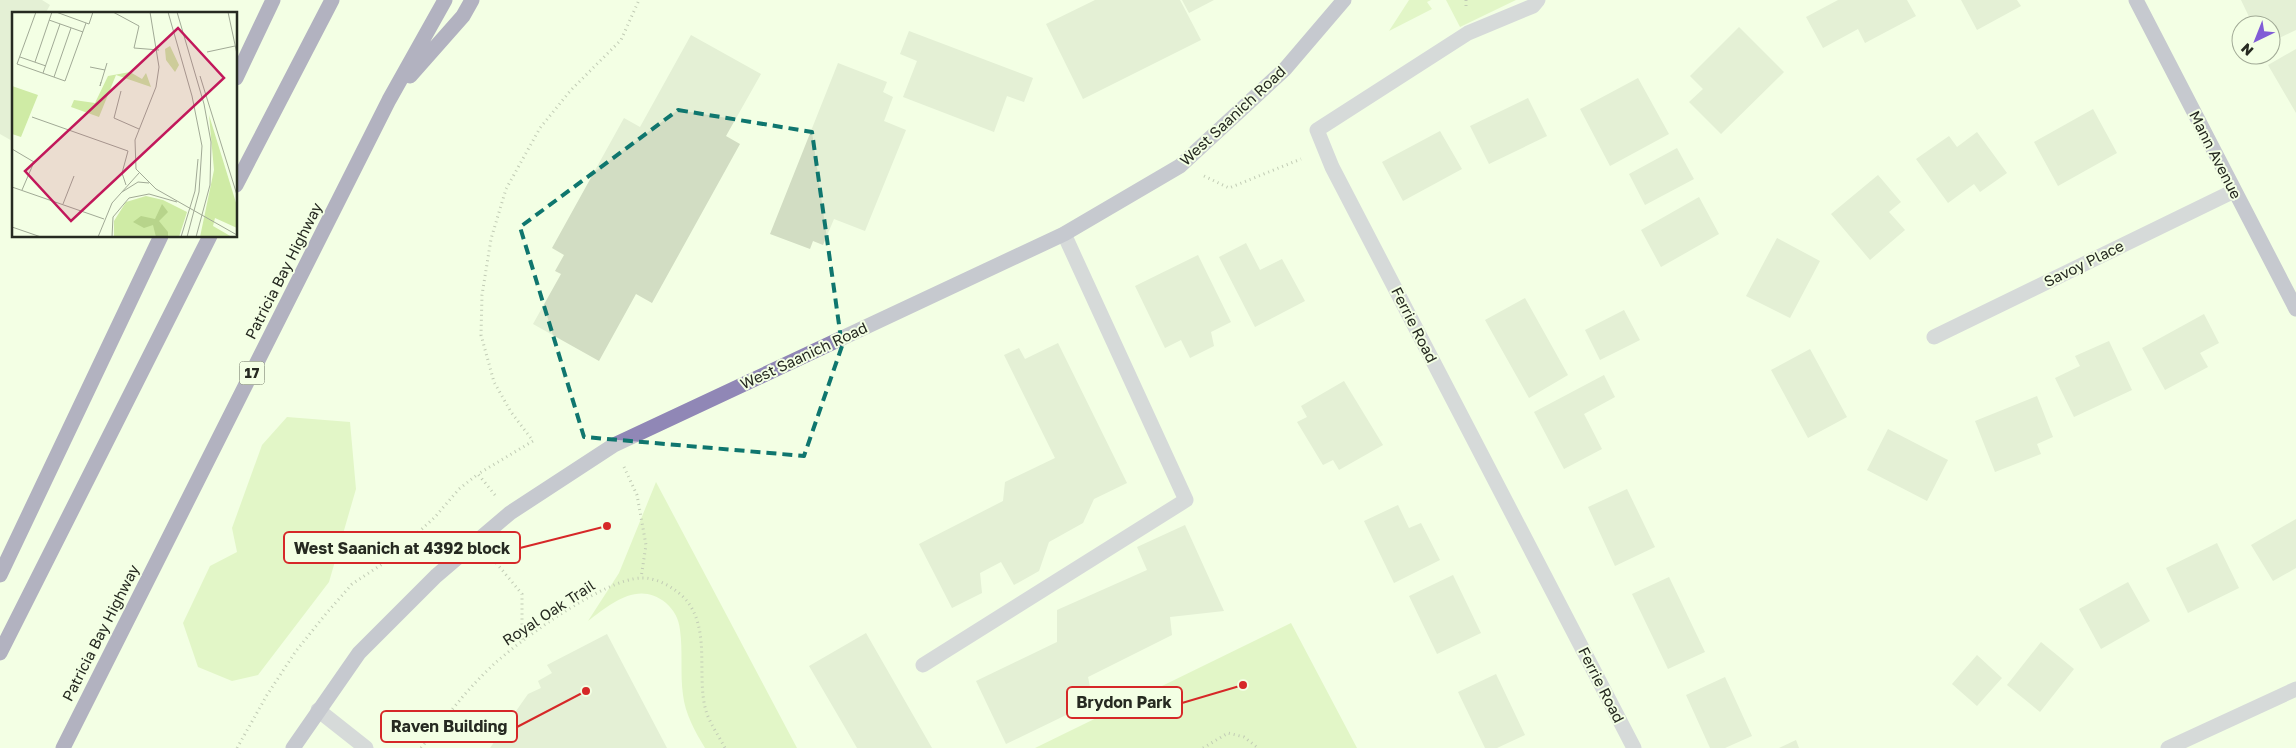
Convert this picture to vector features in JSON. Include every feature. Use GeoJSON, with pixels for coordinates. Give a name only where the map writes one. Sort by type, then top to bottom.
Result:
{"type":"FeatureCollection","features":[{"type":"Feature","properties":{"kind":"highway"},"geometry":{"type":"LineString","coordinates":[[238,74],[273,0]]}},
{"type":"Feature","properties":{"kind":"highway"},"geometry":{"type":"LineString","coordinates":[[238,181],[332,0]]}},
{"type":"Feature","properties":{"kind":"highway","name":"Patricia Bay Highway"},"geometry":{"type":"LineString","coordinates":[[62,748],[389,100],[445,0]]}},
{"type":"Feature","properties":{"kind":"highway"},"geometry":{"type":"LineString","coordinates":[[389,100],[463,16],[472,0]]}},
{"type":"Feature","properties":{"kind":"highway"},"geometry":{"type":"LineString","coordinates":[[0,574],[160,238]]}},
{"type":"Feature","properties":{"kind":"highway"},"geometry":{"type":"LineString","coordinates":[[0,654],[209,238]]}},
{"type":"Feature","properties":{"kind":"main road","name":"West Saanich Road"},"geometry":{"type":"LineString","coordinates":[[293,748],[359,654],[397,613],[436,576],[510,513],[614,445],[1064,234],[1180,166],[1285,69],[1344,0]]}},
{"type":"Feature","properties":{"kind":"main road","name":"Mann Avenue"},"geometry":{"type":"LineString","coordinates":[[2136,0],[2296,308]]}},
{"type":"Feature","properties":{"kind":"street"},"geometry":{"type":"LineString","coordinates":[[1317,130],[1468,33],[1533,6],[1538,0]]}},
{"type":"Feature","properties":{"kind":"street","name":"Ferrie Road"},"geometry":{"type":"LineString","coordinates":[[1317,130],[1332,167],[1634,748]]}},
{"type":"Feature","properties":{"kind":"street","name":"Savoy Place"},"geometry":{"type":"LineString","coordinates":[[1934,337],[2234,191]]}},
{"type":"Feature","properties":{"kind":"street"},"geometry":{"type":"LineString","coordinates":[[923,665],[1186,500],[1064,234]]}},
{"type":"Feature","properties":{"kind":"street"},"geometry":{"type":"LineString","coordinates":[[2168,748],[2296,689]]}},
{"type":"Feature","properties":{"kind":"street"},"geometry":{"type":"LineString","coordinates":[[318,710],[366,748]]}},
{"type":"Feature","properties":{"kind":"path"},"geometry":{"type":"LineString","coordinates":[[237,748],[272,687],[296,651],[352,584],[387,561],[435,517],[459,489],[478,474],[533,441],[511,412],[494,382],[481,335],[482,295],[492,239],[506,190],[540,128],[571,90],[621,40],[639,0]]}},
{"type":"Feature","properties":{"kind":"path"},"geometry":{"type":"LineString","coordinates":[[1180,166],[1229,188],[1302,159],[1317,130]]}},
{"type":"Feature","properties":{"kind":"path"},"geometry":{"type":"LineString","coordinates":[[614,445],[637,495],[646,545],[641,578]]}},
{"type":"Feature","properties":{"kind":"path"},"geometry":{"type":"LineString","coordinates":[[478,474],[510,513]]}},
{"type":"Feature","properties":{"kind":"path"},"geometry":{"type":"LineString","coordinates":[[492,557],[522,594],[522,640]]}},
{"type":"Feature","properties":{"kind":"path","name":"Royal Oak Trail"},"geometry":{"type":"LineString","coordinates":[[421,748],[463,696],[492,666],[522,640],[583,601],[614,585],[641,578],[666,584],[687,601],[701,631],[701,678],[707,712],[725,748]]}},
{"type":"Feature","properties":{"kind":"path"},"geometry":{"type":"LineString","coordinates":[[1203,748],[1228,733],[1244,737],[1258,748]]}},
{"type":"Feature","properties":{"kind":"highlighted area"},"geometry":{"type":"Polygon","coordinates":[[[678,110],[812,132],[842,346],[804,456],[584,437],[520,227],[678,110]]]}},
{"type":"Feature","properties":{"kind":"green space"},"geometry":{"type":"Polygon","coordinates":[[[1409,0],[1431,0],[1427,2],[1432,9],[1389,31],[1409,0]]]}},
{"type":"Feature","properties":{"kind":"green space"},"geometry":{"type":"Polygon","coordinates":[[[1446,0],[1516,0],[1460,27],[1446,0]]]}},
{"type":"Feature","properties":{"kind":"green space"},"geometry":{"type":"Polygon","coordinates":[[[287,417],[350,422],[356,489],[329,582],[258,675],[232,681],[198,667],[183,623],[210,566],[237,552],[232,528],[262,445],[287,417]]]}},
{"type":"Feature","properties":{"kind":"green space"},"geometry":{"type":"Polygon","coordinates":[[[656,482],[797,748],[705,748],[691,722],[684,702],[679,622],[669,606],[656,596],[635,594],[625,597],[588,621],[619,573],[656,482]]]}},
{"type":"Feature","properties":{"kind":"green space"},"geometry":{"type":"Polygon","coordinates":[[[1291,623],[1357,748],[1035,748],[1291,623]]]}},
{"type":"Feature","properties":{"kind":"building"},"geometry":{"type":"Polygon","coordinates":[[[0,0],[42,0],[50,5],[46,12],[12,12],[12,141],[0,134],[0,0]]]}},
{"type":"Feature","properties":{"kind":"building"},"geometry":{"type":"Polygon","coordinates":[[[1095,0],[1180,0],[1201,40],[1083,99],[1046,24],[1095,0]]]}},
{"type":"Feature","properties":{"kind":"building"},"geometry":{"type":"Polygon","coordinates":[[[1182,0],[1214,0],[1189,13],[1182,0]]]}},
{"type":"Feature","properties":{"kind":"building"},"geometry":{"type":"Polygon","coordinates":[[[1838,0],[1907,0],[1916,16],[1865,43],[1858,29],[1823,48],[1806,17],[1838,0]]]}},
{"type":"Feature","properties":{"kind":"building"},"geometry":{"type":"Polygon","coordinates":[[[1961,0],[2017,0],[2021,6],[1977,30],[1961,0]]]}},
{"type":"Feature","properties":{"kind":"building"},"geometry":{"type":"Polygon","coordinates":[[[2241,0],[2296,0],[2296,30],[2281,37],[2281,15],[2248,15],[2241,0]]]}},
{"type":"Feature","properties":{"kind":"building"},"geometry":{"type":"Polygon","coordinates":[[[1739,27],[1784,72],[1721,134],[1689,102],[1703,89],[1690,76],[1739,27]]]}},
{"type":"Feature","properties":{"kind":"building"},"geometry":{"type":"Polygon","coordinates":[[[909,31],[1033,78],[1024,102],[1007,96],[994,132],[903,97],[917,61],[900,54],[909,31]]]}},
{"type":"Feature","properties":{"kind":"building"},"geometry":{"type":"Polygon","coordinates":[[[691,35],[761,74],[726,136],[740,144],[652,303],[636,294],[599,361],[533,324],[561,274],[555,271],[564,255],[552,248],[624,118],[640,127],[691,35]]]}},
{"type":"Feature","properties":{"kind":"building"},"geometry":{"type":"Polygon","coordinates":[[[2296,49],[2296,113],[2268,65],[2281,65],[2281,58],[2296,49]]]}},
{"type":"Feature","properties":{"kind":"building"},"geometry":{"type":"Polygon","coordinates":[[[838,63],[887,82],[883,92],[893,97],[884,121],[906,130],[865,231],[834,219],[823,245],[813,241],[810,249],[770,234],[838,63]]]}},
{"type":"Feature","properties":{"kind":"building"},"geometry":{"type":"Polygon","coordinates":[[[1638,78],[1669,134],[1610,166],[1580,109],[1638,78]]]}},
{"type":"Feature","properties":{"kind":"building"},"geometry":{"type":"Polygon","coordinates":[[[1528,98],[1547,136],[1489,164],[1470,126],[1528,98]]]}},
{"type":"Feature","properties":{"kind":"building"},"geometry":{"type":"Polygon","coordinates":[[[2093,109],[2117,153],[2058,186],[2034,142],[2093,109]]]}},
{"type":"Feature","properties":{"kind":"building"},"geometry":{"type":"Polygon","coordinates":[[[1440,131],[1462,169],[1403,201],[1382,162],[1440,131]]]}},
{"type":"Feature","properties":{"kind":"building"},"geometry":{"type":"Polygon","coordinates":[[[1977,132],[2007,173],[1980,192],[1974,184],[1948,203],[1916,159],[1949,136],[1957,147],[1977,132]]]}},
{"type":"Feature","properties":{"kind":"building"},"geometry":{"type":"Polygon","coordinates":[[[1677,148],[1694,179],[1645,205],[1629,174],[1677,148]]]}},
{"type":"Feature","properties":{"kind":"building"},"geometry":{"type":"Polygon","coordinates":[[[1878,175],[1901,202],[1889,212],[1905,230],[1870,260],[1831,214],[1878,175]]]}},
{"type":"Feature","properties":{"kind":"building"},"geometry":{"type":"Polygon","coordinates":[[[1699,197],[1719,234],[1661,267],[1641,230],[1699,197]]]}},
{"type":"Feature","properties":{"kind":"building"},"geometry":{"type":"Polygon","coordinates":[[[1777,238],[1820,261],[1790,318],[1746,296],[1777,238]]]}},
{"type":"Feature","properties":{"kind":"building"},"geometry":{"type":"Polygon","coordinates":[[[1246,243],[1260,270],[1282,259],[1305,301],[1255,327],[1219,257],[1246,243]]]}},
{"type":"Feature","properties":{"kind":"building"},"geometry":{"type":"Polygon","coordinates":[[[1198,255],[1231,322],[1211,332],[1214,346],[1190,358],[1181,340],[1165,348],[1135,286],[1198,255]]]}},
{"type":"Feature","properties":{"kind":"building"},"geometry":{"type":"Polygon","coordinates":[[[1525,298],[1568,375],[1529,398],[1485,320],[1525,298]]]}},
{"type":"Feature","properties":{"kind":"building"},"geometry":{"type":"Polygon","coordinates":[[[1624,310],[1640,340],[1600,360],[1585,330],[1624,310]]]}},
{"type":"Feature","properties":{"kind":"building"},"geometry":{"type":"Polygon","coordinates":[[[2204,314],[2219,343],[2200,353],[2208,367],[2165,390],[2142,348],[2204,314]]]}},
{"type":"Feature","properties":{"kind":"building"},"geometry":{"type":"Polygon","coordinates":[[[2109,341],[2132,390],[2074,417],[2055,378],[2080,366],[2075,356],[2109,341]]]}},
{"type":"Feature","properties":{"kind":"building"},"geometry":{"type":"Polygon","coordinates":[[[1058,343],[1127,483],[1094,499],[1083,523],[1049,542],[1039,571],[1014,585],[1001,562],[980,573],[982,593],[952,608],[919,544],[1003,501],[1005,482],[1055,458],[1004,355],[1019,348],[1025,359],[1058,343]]]}},
{"type":"Feature","properties":{"kind":"building"},"geometry":{"type":"Polygon","coordinates":[[[1810,349],[1847,417],[1808,438],[1771,370],[1810,349]]]}},
{"type":"Feature","properties":{"kind":"building"},"geometry":{"type":"Polygon","coordinates":[[[1604,375],[1615,397],[1584,414],[1602,449],[1564,469],[1534,412],[1604,375]]]}},
{"type":"Feature","properties":{"kind":"building"},"geometry":{"type":"Polygon","coordinates":[[[1344,381],[1383,445],[1339,470],[1333,460],[1323,465],[1297,422],[1307,417],[1301,406],[1344,381]]]}},
{"type":"Feature","properties":{"kind":"building"},"geometry":{"type":"Polygon","coordinates":[[[2037,396],[2053,437],[2037,444],[2041,454],[1995,472],[1975,421],[2037,396]]]}},
{"type":"Feature","properties":{"kind":"building"},"geometry":{"type":"Polygon","coordinates":[[[1888,429],[1948,460],[1927,501],[1867,470],[1888,429]]]}},
{"type":"Feature","properties":{"kind":"building"},"geometry":{"type":"Polygon","coordinates":[[[1627,489],[1655,547],[1615,566],[1588,507],[1627,489]]]}},
{"type":"Feature","properties":{"kind":"building"},"geometry":{"type":"Polygon","coordinates":[[[1398,505],[1409,528],[1421,523],[1440,560],[1394,583],[1364,521],[1398,505]]]}},
{"type":"Feature","properties":{"kind":"building"},"geometry":{"type":"Polygon","coordinates":[[[2296,519],[2296,568],[2273,581],[2251,545],[2296,519]]]}},
{"type":"Feature","properties":{"kind":"building"},"geometry":{"type":"Polygon","coordinates":[[[1185,525],[1224,611],[1170,617],[1172,635],[1088,677],[1093,702],[1006,744],[976,681],[1057,642],[1057,610],[1147,570],[1137,547],[1185,525]]]}},
{"type":"Feature","properties":{"kind":"building"},"geometry":{"type":"Polygon","coordinates":[[[2217,543],[2239,588],[2188,613],[2166,568],[2217,543]]]}},
{"type":"Feature","properties":{"kind":"building"},"geometry":{"type":"Polygon","coordinates":[[[1453,575],[1481,633],[1437,654],[1409,596],[1453,575]]]}},
{"type":"Feature","properties":{"kind":"building"},"geometry":{"type":"Polygon","coordinates":[[[1669,577],[1705,652],[1668,669],[1632,594],[1669,577]]]}},
{"type":"Feature","properties":{"kind":"building"},"geometry":{"type":"Polygon","coordinates":[[[2128,582],[2150,621],[2101,649],[2079,609],[2128,582]]]}},
{"type":"Feature","properties":{"kind":"building"},"geometry":{"type":"Polygon","coordinates":[[[866,633],[932,748],[857,748],[809,666],[866,633]]]}},
{"type":"Feature","properties":{"kind":"building"},"geometry":{"type":"Polygon","coordinates":[[[607,634],[667,748],[490,748],[528,694],[541,688],[538,681],[552,673],[547,665],[607,634]]]}},
{"type":"Feature","properties":{"kind":"building"},"geometry":{"type":"Polygon","coordinates":[[[2041,642],[2074,669],[2040,712],[2007,685],[2041,642]]]}},
{"type":"Feature","properties":{"kind":"building"},"geometry":{"type":"Polygon","coordinates":[[[1977,655],[2002,678],[1977,706],[1952,684],[1977,655]]]}},
{"type":"Feature","properties":{"kind":"building"},"geometry":{"type":"Polygon","coordinates":[[[1496,674],[1525,735],[1497,748],[1485,748],[1458,692],[1496,674]]]}},
{"type":"Feature","properties":{"kind":"building"},"geometry":{"type":"Polygon","coordinates":[[[1725,677],[1752,736],[1725,748],[1710,748],[1686,695],[1725,677]]]}},
{"type":"Feature","properties":{"kind":"building"},"geometry":{"type":"Polygon","coordinates":[[[1796,740],[1799,748],[1779,748],[1796,740]]]}},
{"type":"Feature","properties":{"kind":"place","name":"West Saanich at 4392 block"},"geometry":{"type":"Point","coordinates":[607,526]}},
{"type":"Feature","properties":{"kind":"place","name":"Brydon Park"},"geometry":{"type":"Point","coordinates":[1243,685]}},
{"type":"Feature","properties":{"kind":"place","name":"Raven Building"},"geometry":{"type":"Point","coordinates":[586,691]}}]}
